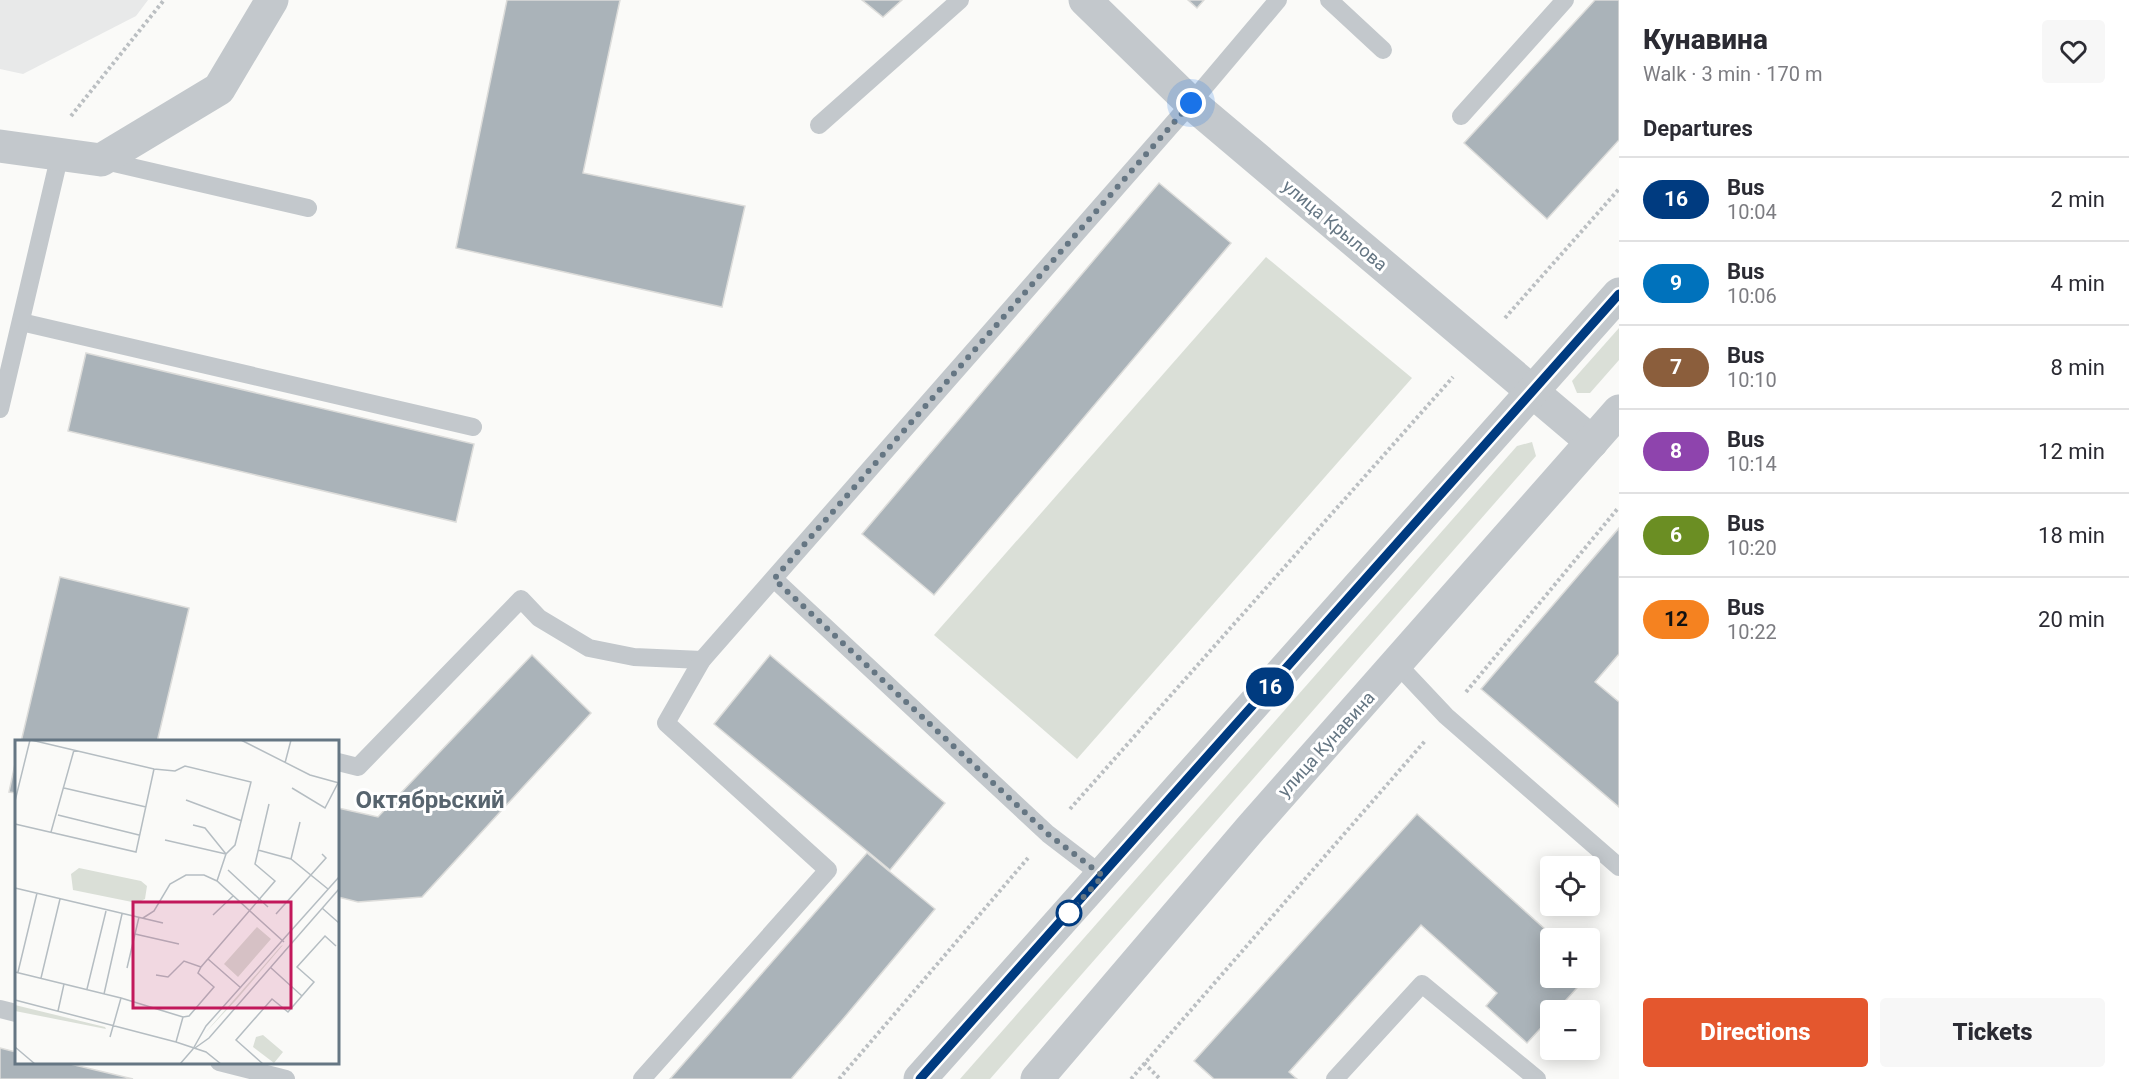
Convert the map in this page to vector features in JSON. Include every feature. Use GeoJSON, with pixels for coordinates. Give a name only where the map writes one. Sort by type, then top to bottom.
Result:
{"type":"FeatureCollection","features":[{"type":"Feature","properties":{"kind":"street"},"geometry":{"type":"LineString","coordinates":[[0,146],[101,160],[219,89],[272,0]]}},
{"type":"Feature","properties":{"kind":"street","name":"улица Крылова"},"geometry":{"type":"LineString","coordinates":[[1085,0],[1191,103],[1592,442]]}},
{"type":"Feature","properties":{"kind":"street"},"geometry":{"type":"LineString","coordinates":[[920,1079],[1619,294]]}},
{"type":"Feature","properties":{"kind":"street","name":"улица Кунавина"},"geometry":{"type":"LineString","coordinates":[[1036,1079],[1251,828],[1619,411]]}},
{"type":"Feature","properties":{"kind":"lane"},"geometry":{"type":"LineString","coordinates":[[819,125],[960,0]]}},
{"type":"Feature","properties":{"kind":"lane"},"geometry":{"type":"LineString","coordinates":[[642,1079],[828,870],[666,723],[702,660],[1191,103],[1278,0]]}},
{"type":"Feature","properties":{"kind":"lane"},"geometry":{"type":"LineString","coordinates":[[1329,0],[1383,50]]}},
{"type":"Feature","properties":{"kind":"lane"},"geometry":{"type":"LineString","coordinates":[[1461,116],[1565,0]]}},
{"type":"Feature","properties":{"kind":"lane"},"geometry":{"type":"LineString","coordinates":[[0,409],[21,322],[51,153]]}},
{"type":"Feature","properties":{"kind":"lane"},"geometry":{"type":"LineString","coordinates":[[101,160],[308,208]]}},
{"type":"Feature","properties":{"kind":"lane"},"geometry":{"type":"LineString","coordinates":[[21,322],[473,427]]}},
{"type":"Feature","properties":{"kind":"lane"},"geometry":{"type":"LineString","coordinates":[[774,579],[1048,834],[1103,876]]}},
{"type":"Feature","properties":{"kind":"lane"},"geometry":{"type":"LineString","coordinates":[[339,762],[357,766],[521,599],[539,618],[589,648],[634,657],[702,660]]}},
{"type":"Feature","properties":{"kind":"lane"},"geometry":{"type":"LineString","coordinates":[[1397,664],[1446,716],[1619,867]]}},
{"type":"Feature","properties":{"kind":"lane"},"geometry":{"type":"LineString","coordinates":[[1335,1079],[1422,984],[1537,1079]]}},
{"type":"Feature","properties":{"kind":"lane"},"geometry":{"type":"LineString","coordinates":[[0,1008],[15,1013]]}},
{"type":"Feature","properties":{"kind":"lane"},"geometry":{"type":"LineString","coordinates":[[227,1064],[286,1079]]}},
{"type":"Feature","properties":{"kind":"path"},"geometry":{"type":"LineString","coordinates":[[51,153],[164,0]]}},
{"type":"Feature","properties":{"kind":"path"},"geometry":{"type":"LineString","coordinates":[[839,1079],[1048,834],[1619,189]]}},
{"type":"Feature","properties":{"kind":"path"},"geometry":{"type":"LineString","coordinates":[[1131,1079],[1446,716],[1619,507]]}},
{"type":"Feature","properties":{"kind":"path"},"geometry":{"type":"LineString","coordinates":[[1144,1063],[1160,1079]]}},
{"type":"Feature","properties":{"kind":"shaded area"},"geometry":{"type":"Polygon","coordinates":[[[0,0],[148,0],[136,16],[23,74],[0,69],[0,0]]]}},
{"type":"Feature","properties":{"kind":"shaded area"},"geometry":{"type":"Polygon","coordinates":[[[1266,257],[1412,378],[1077,759],[934,635],[1266,257]]]}},
{"type":"Feature","properties":{"kind":"shaded area"},"geometry":{"type":"Polygon","coordinates":[[[1619,328],[1619,360],[1590,393],[1577,393],[1572,381],[1619,328]]]}},
{"type":"Feature","properties":{"kind":"shaded area"},"geometry":{"type":"Polygon","coordinates":[[[1532,442],[1536,456],[990,1079],[960,1079],[1517,446],[1532,442]]]}},
{"type":"Feature","properties":{"kind":"building"},"geometry":{"type":"Polygon","coordinates":[[[507,0],[620,0],[583,173],[745,206],[722,307],[456,248],[507,0]]]}},
{"type":"Feature","properties":{"kind":"building"},"geometry":{"type":"Polygon","coordinates":[[[862,0],[902,0],[883,17],[862,0]]]}},
{"type":"Feature","properties":{"kind":"building"},"geometry":{"type":"Polygon","coordinates":[[[1188,0],[1204,0],[1197,8],[1188,0]]]}},
{"type":"Feature","properties":{"kind":"building"},"geometry":{"type":"Polygon","coordinates":[[[1595,0],[1619,0],[1619,140],[1547,219],[1464,143],[1595,0]]]}},
{"type":"Feature","properties":{"kind":"building"},"geometry":{"type":"Polygon","coordinates":[[[1159,183],[1231,243],[934,595],[862,534],[1159,183]]]}},
{"type":"Feature","properties":{"kind":"building"},"geometry":{"type":"Polygon","coordinates":[[[86,353],[474,444],[456,522],[68,431],[86,353]]]}},
{"type":"Feature","properties":{"kind":"building"},"geometry":{"type":"Polygon","coordinates":[[[1619,528],[1619,654],[1595,682],[1619,702],[1619,807],[1481,689],[1619,528]]]}},
{"type":"Feature","properties":{"kind":"building"},"geometry":{"type":"Polygon","coordinates":[[[60,577],[189,608],[157,740],[21,740],[60,577]]]}},
{"type":"Feature","properties":{"kind":"building"},"geometry":{"type":"Polygon","coordinates":[[[532,655],[591,713],[422,897],[358,902],[339,897],[339,808],[378,817],[532,655]]]}},
{"type":"Feature","properties":{"kind":"building"},"geometry":{"type":"Polygon","coordinates":[[[770,655],[945,803],[890,870],[714,724],[770,655]]]}},
{"type":"Feature","properties":{"kind":"building"},"geometry":{"type":"Polygon","coordinates":[[[15,764],[15,793],[9,792],[15,764]]]}},
{"type":"Feature","properties":{"kind":"building"},"geometry":{"type":"Polygon","coordinates":[[[1417,814],[1544,928],[1540,928],[1540,988],[1577,988],[1566,1000],[1540,1000],[1540,1029],[1527,1043],[1486,1006],[1497,993],[1421,925],[1289,1072],[1297,1079],[1214,1079],[1194,1061],[1417,814]]]}},
{"type":"Feature","properties":{"kind":"building"},"geometry":{"type":"Polygon","coordinates":[[[867,853],[935,909],[791,1079],[670,1079],[867,853]]]}},
{"type":"Feature","properties":{"kind":"building"},"geometry":{"type":"Polygon","coordinates":[[[0,1048],[15,1052],[15,1064],[70,1064],[133,1079],[0,1079],[0,1048]]]}},
{"type":"Feature","properties":{"kind":"bus line","name":"16"},"geometry":{"type":"LineString","coordinates":[[920,1079],[1619,294]]}},
{"type":"Feature","properties":{"kind":"district","name":"Октябрьский"},"geometry":{"type":"Point","coordinates":[430,800]}},
{"type":"Feature","properties":{"kind":"route"},"geometry":{"type":"LineString","coordinates":[[1069,913],[1103,876],[1048,834],[774,579],[1191,103]]}}]}
